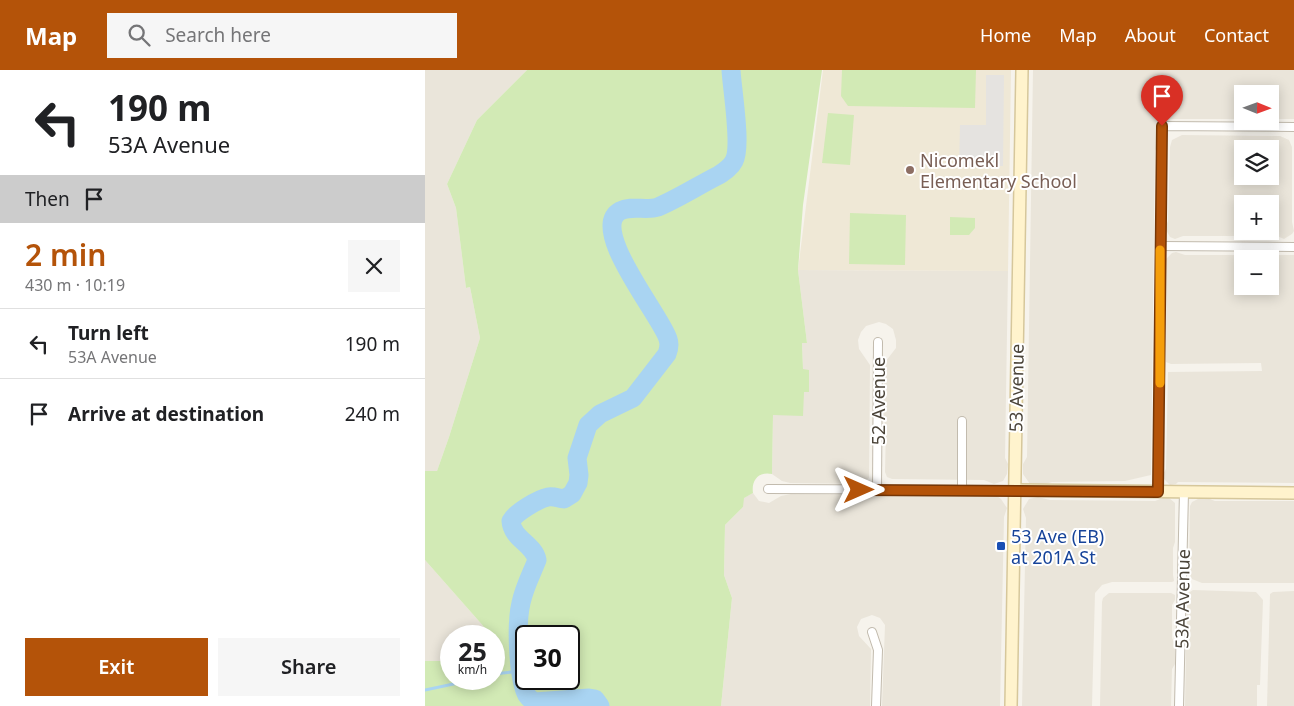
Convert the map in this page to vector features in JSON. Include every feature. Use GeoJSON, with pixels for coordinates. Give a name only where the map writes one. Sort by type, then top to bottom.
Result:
{"type":"FeatureCollection","features":[{"type":"Feature","properties":{"kind":"street","name":"53 Avenue"},"geometry":{"type":"LineString","coordinates":[[1011,706],[1022,70]]}},
{"type":"Feature","properties":{"kind":"street"},"geometry":{"type":"LineString","coordinates":[[1158,492],[1162,126],[1294,127]]}},
{"type":"Feature","properties":{"kind":"street"},"geometry":{"type":"LineString","coordinates":[[1160,246],[1294,247]]}},
{"type":"Feature","properties":{"kind":"street","name":"52 Avenue"},"geometry":{"type":"LineString","coordinates":[[877,490],[878,342]]}},
{"type":"Feature","properties":{"kind":"street"},"geometry":{"type":"LineString","coordinates":[[962,421],[962,490]]}},
{"type":"Feature","properties":{"kind":"street"},"geometry":{"type":"LineString","coordinates":[[768,489],[1294,493]]}},
{"type":"Feature","properties":{"kind":"street","name":"53A Avenue"},"geometry":{"type":"LineString","coordinates":[[1179,706],[1184,492]]}},
{"type":"Feature","properties":{"kind":"street"},"geometry":{"type":"LineString","coordinates":[[872,632],[877,650],[876,706]]}},
{"type":"Feature","properties":{"kind":"shaded area"},"geometry":{"type":"Polygon","coordinates":[[[425,70],[527,70],[477,120],[447,184],[456,208],[466,288],[470,287],[480,338],[437,471],[425,471],[425,70]]]}},
{"type":"Feature","properties":{"kind":"shaded area","name":"Nicomekl Elementary School"},"geometry":{"type":"Polygon","coordinates":[[[823,70],[1011,70],[1008,271],[798,270],[823,70]]]}},
{"type":"Feature","properties":{"kind":"shaded area"},"geometry":{"type":"Polygon","coordinates":[[[1033,70],[1294,70],[1294,119],[1279,119],[1279,85],[1234,85],[1234,119],[1170,119],[1155,151],[1151,475],[1125,481],[1030,484],[1023,474],[1023,464],[1027,457],[1033,70]]]}},
{"type":"Feature","properties":{"kind":"shaded area"},"geometry":{"type":"Polygon","coordinates":[[[986,75],[1004,75],[1003,166],[959,166],[960,125],[986,125],[986,75]]]}},
{"type":"Feature","properties":{"kind":"shaded area"},"geometry":{"type":"Polygon","coordinates":[[[1182,135],[1280,136],[1289,140],[1292,147],[1292,222],[1294,231],[1292,234],[1284,239],[1279,237],[1279,195],[1234,195],[1234,236],[1183,236],[1175,239],[1170,237],[1165,228],[1168,221],[1170,147],[1172,140],[1182,135]]]}},
{"type":"Feature","properties":{"kind":"shaded area"},"geometry":{"type":"Polygon","coordinates":[[[1176,252],[1185,255],[1234,255],[1234,295],[1279,295],[1279,255],[1294,255],[1294,483],[1178,482],[1170,485],[1164,479],[1163,474],[1166,469],[1168,372],[1262,371],[1261,363],[1171,364],[1166,362],[1164,261],[1172,253],[1176,252]]]}},
{"type":"Feature","properties":{"kind":"shaded area"},"geometry":{"type":"Polygon","coordinates":[[[798,270],[1008,271],[1005,458],[1008,464],[1007,474],[1003,481],[994,484],[984,480],[892,479],[887,477],[885,472],[886,427],[883,416],[884,367],[886,361],[896,348],[896,340],[893,329],[879,322],[866,326],[858,340],[859,349],[870,365],[869,478],[859,484],[790,483],[782,481],[772,474],[773,415],[804,392],[809,392],[803,369],[802,343],[807,343],[798,270]]]}},
{"type":"Feature","properties":{"kind":"shaded area"},"geometry":{"type":"Polygon","coordinates":[[[753,493],[759,501],[769,503],[781,496],[791,494],[997,496],[1001,499],[1007,508],[1004,517],[1000,706],[882,706],[885,625],[880,618],[872,615],[861,619],[857,627],[859,636],[871,649],[870,706],[721,706],[732,598],[724,575],[725,525],[743,507],[743,498],[753,493]]]}},
{"type":"Feature","properties":{"kind":"shaded area"},"geometry":{"type":"Polygon","coordinates":[[[1038,497],[1050,500],[1155,501],[1169,498],[1175,503],[1174,581],[1112,582],[1102,585],[1095,593],[1092,706],[1022,706],[1026,518],[1023,509],[1029,499],[1038,497]]]}},
{"type":"Feature","properties":{"kind":"shaded area"},"geometry":{"type":"Polygon","coordinates":[[[1200,498],[1215,501],[1294,501],[1294,583],[1202,583],[1192,579],[1189,572],[1190,506],[1192,502],[1200,498]]]}},
{"type":"Feature","properties":{"kind":"shaded area"},"geometry":{"type":"Polygon","coordinates":[[[425,560],[482,625],[440,625],[440,661],[425,661],[425,560]]]}},
{"type":"Feature","properties":{"kind":"shaded area"},"geometry":{"type":"Polygon","coordinates":[[[1193,590],[1256,592],[1263,600],[1260,685],[1257,685],[1257,706],[1185,706],[1187,594],[1193,590]]]}},
{"type":"Feature","properties":{"kind":"shaded area"},"geometry":{"type":"Polygon","coordinates":[[[1294,591],[1294,706],[1267,706],[1270,594],[1273,592],[1294,591]]]}},
{"type":"Feature","properties":{"kind":"shaded area"},"geometry":{"type":"Polygon","coordinates":[[[1109,593],[1171,593],[1175,595],[1172,605],[1172,638],[1175,644],[1175,664],[1172,669],[1171,706],[1100,706],[1102,602],[1103,598],[1109,593]]]}},
{"type":"Feature","properties":{"kind":"green space"},"geometry":{"type":"Polygon","coordinates":[[[527,70],[822,70],[803,205],[798,270],[807,343],[802,343],[803,369],[809,370],[809,392],[804,392],[803,416],[773,415],[772,474],[760,475],[755,480],[753,493],[744,498],[743,507],[725,525],[724,575],[732,598],[721,706],[425,706],[425,661],[440,661],[440,690],[505,690],[505,625],[482,625],[425,560],[425,471],[437,471],[480,338],[470,287],[466,288],[456,208],[447,184],[477,120],[527,70]]]}},
{"type":"Feature","properties":{"kind":"green space"},"geometry":{"type":"Polygon","coordinates":[[[842,70],[976,70],[975,108],[848,106],[841,96],[842,70]]]}},
{"type":"Feature","properties":{"kind":"green space"},"geometry":{"type":"Polygon","coordinates":[[[828,113],[854,115],[850,165],[822,163],[828,113]]]}},
{"type":"Feature","properties":{"kind":"green space"},"geometry":{"type":"Polygon","coordinates":[[[850,213],[906,215],[905,265],[849,264],[850,213]]]}},
{"type":"Feature","properties":{"kind":"green space"},"geometry":{"type":"Polygon","coordinates":[[[950,217],[975,218],[975,228],[969,235],[950,235],[950,217]]]}},
{"type":"Feature","properties":{"kind":"waterway"},"geometry":{"type":"LineString","coordinates":[[600,706],[595,699],[589,698],[535,702],[526,693],[519,660],[519,612],[522,597],[537,560],[532,550],[515,532],[511,521],[522,510],[539,500],[550,497],[564,499],[572,494],[578,483],[577,458],[588,425],[600,414],[633,398],[667,354],[669,347],[668,339],[620,254],[613,236],[613,221],[620,211],[625,209],[658,207],[719,175],[731,165],[734,161],[737,144],[731,70]]}},
{"type":"Feature","properties":{"kind":"waterway"},"geometry":{"type":"LineString","coordinates":[[505,673],[515,672]]}},
{"type":"Feature","properties":{"kind":"waterway"},"geometry":{"type":"LineString","coordinates":[[425,690],[440,687]]}},
{"type":"Feature","properties":{"kind":"slow traffic"},"geometry":{"type":"LineString","coordinates":[[1160,250],[1160,383]]}},
{"type":"Feature","properties":{"kind":"place","name":"Nicomekl Elementary School"},"geometry":{"type":"Point","coordinates":[910,170]}},
{"type":"Feature","properties":{"kind":"place","name":"53 Ave (EB) at 201A St"},"geometry":{"type":"Point","coordinates":[1001,546]}},
{"type":"Feature","properties":{"kind":"route"},"geometry":{"type":"LineString","coordinates":[[859,490],[1158,492],[1162,126]]}}]}
